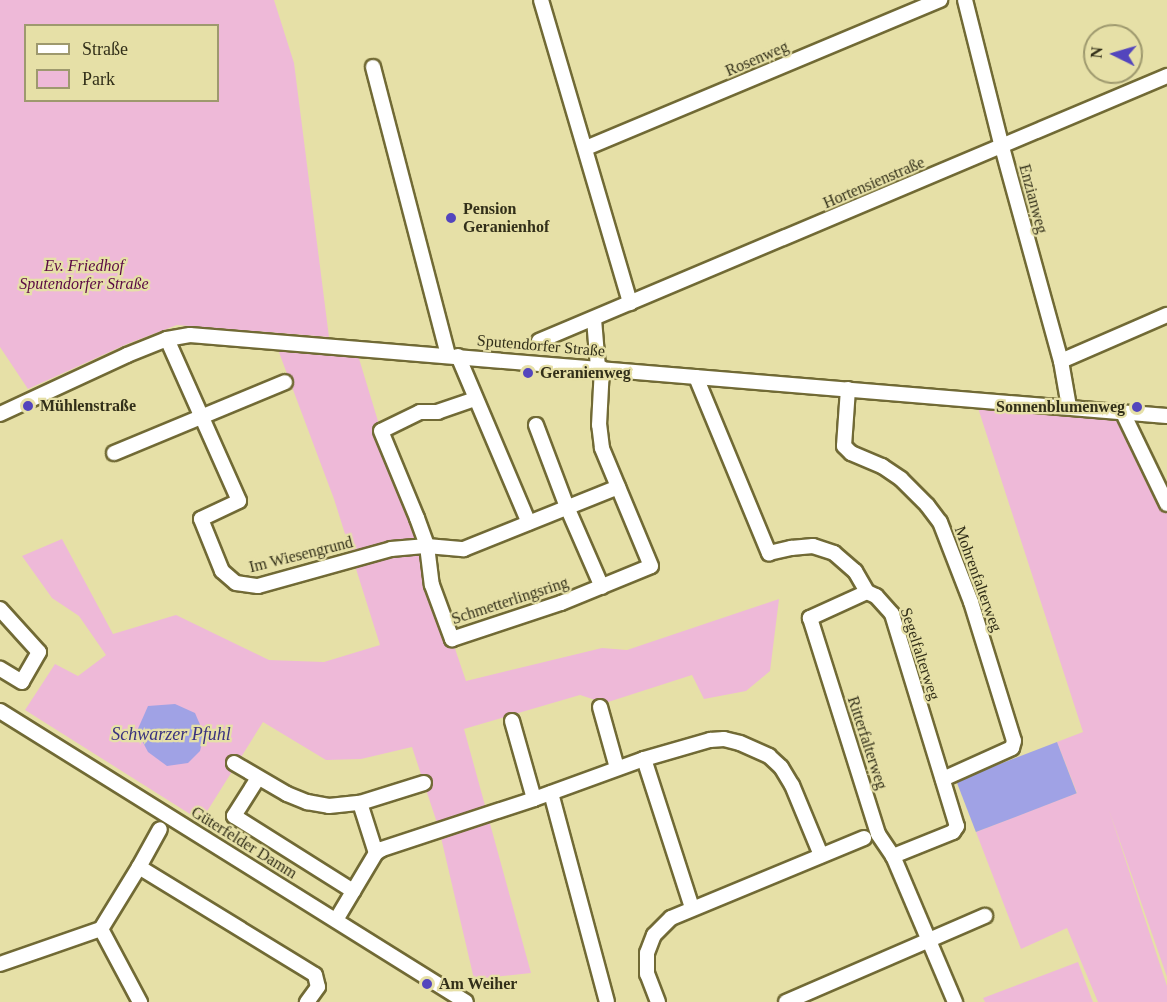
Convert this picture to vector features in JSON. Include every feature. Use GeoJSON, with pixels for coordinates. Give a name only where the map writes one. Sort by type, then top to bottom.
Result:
{"type":"FeatureCollection","features":[{"type":"Feature","properties":{"kind":"street"},"geometry":{"type":"LineString","coordinates":[[541,0],[630,303]]}},
{"type":"Feature","properties":{"kind":"street","name":"Rosenweg"},"geometry":{"type":"LineString","coordinates":[[586,148],[940,0]]}},
{"type":"Feature","properties":{"kind":"street","name":"Enzianweg"},"geometry":{"type":"LineString","coordinates":[[965,0],[1002,147],[1061,361],[1069,407]]}},
{"type":"Feature","properties":{"kind":"street"},"geometry":{"type":"LineString","coordinates":[[373,67],[453,355],[475,399],[529,523]]}},
{"type":"Feature","properties":{"kind":"street","name":"Hortensienstraße"},"geometry":{"type":"LineString","coordinates":[[539,341],[1167,76]]}},
{"type":"Feature","properties":{"kind":"street"},"geometry":{"type":"LineString","coordinates":[[1061,361],[1167,315]]}},
{"type":"Feature","properties":{"kind":"street"},"geometry":{"type":"LineString","coordinates":[[594,319],[600,368]]}},
{"type":"Feature","properties":{"kind":"street","name":"Sputendorfer Straße"},"geometry":{"type":"LineString","coordinates":[[0,414],[167,339],[190,335],[1167,416]]}},
{"type":"Feature","properties":{"kind":"street","name":"Im Wiesengrund"},"geometry":{"type":"LineString","coordinates":[[167,339],[239,501],[201,519],[222,571],[236,583],[258,586],[391,549],[427,546],[464,549],[618,487]]}},
{"type":"Feature","properties":{"kind":"street","name":"Schmetterlingsring"},"geometry":{"type":"LineString","coordinates":[[475,399],[438,412],[420,412],[381,431],[427,546],[432,585],[452,639],[602,586],[651,566],[600,437],[600,368]]}},
{"type":"Feature","properties":{"kind":"street","name":"Segelfalterweg"},"geometry":{"type":"LineString","coordinates":[[696,377],[769,553],[813,546],[834,553],[855,572],[867,592],[876,596],[892,614],[957,826],[953,832],[893,856]]}},
{"type":"Feature","properties":{"kind":"street"},"geometry":{"type":"LineString","coordinates":[[114,453],[285,382]]}},
{"type":"Feature","properties":{"kind":"street","name":"Mohrenfalterweg"},"geometry":{"type":"LineString","coordinates":[[848,389],[844,446],[850,453],[882,466],[901,479],[940,522],[971,602],[1014,741],[1012,748],[942,779]]}},
{"type":"Feature","properties":{"kind":"street"},"geometry":{"type":"LineString","coordinates":[[1124,413],[1167,504]]}},
{"type":"Feature","properties":{"kind":"street"},"geometry":{"type":"LineString","coordinates":[[536,425],[567,507],[602,586]]}},
{"type":"Feature","properties":{"kind":"street","name":"Ritterfalterweg"},"geometry":{"type":"LineString","coordinates":[[867,592],[810,618],[878,834],[893,856],[955,1002]]}},
{"type":"Feature","properties":{"kind":"street"},"geometry":{"type":"LineString","coordinates":[[0,609],[39,652],[22,682],[0,669]]}},
{"type":"Feature","properties":{"kind":"street"},"geometry":{"type":"LineString","coordinates":[[600,707],[617,768]]}},
{"type":"Feature","properties":{"kind":"street","name":"Güterfelder Damm"},"geometry":{"type":"LineString","coordinates":[[1,714],[336,920],[462,1001]]}},
{"type":"Feature","properties":{"kind":"street"},"geometry":{"type":"LineString","coordinates":[[512,721],[534,799]]}},
{"type":"Feature","properties":{"kind":"street"},"geometry":{"type":"LineString","coordinates":[[336,920],[376,853],[439,829],[696,743],[724,740],[740,743],[769,756],[781,768],[792,785],[821,855]]}},
{"type":"Feature","properties":{"kind":"street"},"geometry":{"type":"LineString","coordinates":[[644,759],[692,908]]}},
{"type":"Feature","properties":{"kind":"street"},"geometry":{"type":"LineString","coordinates":[[234,763],[258,778],[307,802],[329,806],[360,803],[424,783]]}},
{"type":"Feature","properties":{"kind":"street"},"geometry":{"type":"LineString","coordinates":[[258,778],[234,816],[353,891]]}},
{"type":"Feature","properties":{"kind":"street"},"geometry":{"type":"LineString","coordinates":[[551,793],[607,1002]]}},
{"type":"Feature","properties":{"kind":"street"},"geometry":{"type":"LineString","coordinates":[[360,803],[376,853]]}},
{"type":"Feature","properties":{"kind":"street"},"geometry":{"type":"LineString","coordinates":[[0,964],[100,929],[160,829]]}},
{"type":"Feature","properties":{"kind":"street"},"geometry":{"type":"LineString","coordinates":[[658,1002],[647,974],[647,953],[654,935],[671,918],[864,838]]}},
{"type":"Feature","properties":{"kind":"street"},"geometry":{"type":"LineString","coordinates":[[139,867],[315,975],[318,987],[307,1002]]}},
{"type":"Feature","properties":{"kind":"street"},"geometry":{"type":"LineString","coordinates":[[786,1002],[801,999],[927,935],[985,916]]}},
{"type":"Feature","properties":{"kind":"street"},"geometry":{"type":"LineString","coordinates":[[100,929],[140,1002]]}},
{"type":"Feature","properties":{"kind":"green space","name":"Ev. Friedhof Sputendorfer Straße"},"geometry":{"type":"Polygon","coordinates":[[[0,0],[274,0],[294,63],[329,337],[177,325],[127,344],[28,389],[0,347],[0,0]]]}},
{"type":"Feature","properties":{"kind":"green space"},"geometry":{"type":"Polygon","coordinates":[[[277,347],[357,352],[381,431],[466,681],[602,648],[627,650],[779,599],[770,671],[746,691],[704,699],[692,675],[605,703],[580,695],[464,729],[531,973],[474,979],[439,829],[412,747],[361,759],[326,760],[263,722],[201,821],[25,710],[55,664],[78,676],[106,655],[79,616],[52,598],[22,556],[62,539],[113,634],[176,615],[269,660],[324,662],[380,645],[334,499],[277,347]]]}},
{"type":"Feature","properties":{"kind":"green space"},"geometry":{"type":"Polygon","coordinates":[[[978,408],[1127,420],[1167,504],[1167,977],[1109,810],[1167,986],[1167,1002],[1098,1002],[1067,928],[1021,949],[976,832],[1077,793],[1057,742],[1083,732],[978,408]]]}},
{"type":"Feature","properties":{"kind":"green space"},"geometry":{"type":"Polygon","coordinates":[[[1078,962],[1093,1002],[985,1002],[983,998],[1078,962]]]}},
{"type":"Feature","properties":{"kind":"water","name":"Schwarzer Pfuhl"},"geometry":{"type":"Polygon","coordinates":[[[175,704],[195,713],[204,734],[200,751],[188,763],[167,766],[148,752],[137,731],[148,706],[175,704]]]}},
{"type":"Feature","properties":{"kind":"water"},"geometry":{"type":"Polygon","coordinates":[[[1057,742],[1077,793],[976,832],[956,781],[1057,742]]]}},
{"type":"Feature","properties":{"kind":"place","name":"Pension Geranienhof"},"geometry":{"type":"Point","coordinates":[451,218]}},
{"type":"Feature","properties":{"kind":"place","name":"Geranienweg"},"geometry":{"type":"Point","coordinates":[528,373]}},
{"type":"Feature","properties":{"kind":"place","name":"Mühlenstraße"},"geometry":{"type":"Point","coordinates":[28,406]}},
{"type":"Feature","properties":{"kind":"place","name":"Sonnenblumenweg"},"geometry":{"type":"Point","coordinates":[1137,407]}},
{"type":"Feature","properties":{"kind":"place","name":"Am Weiher"},"geometry":{"type":"Point","coordinates":[427,984]}}]}
